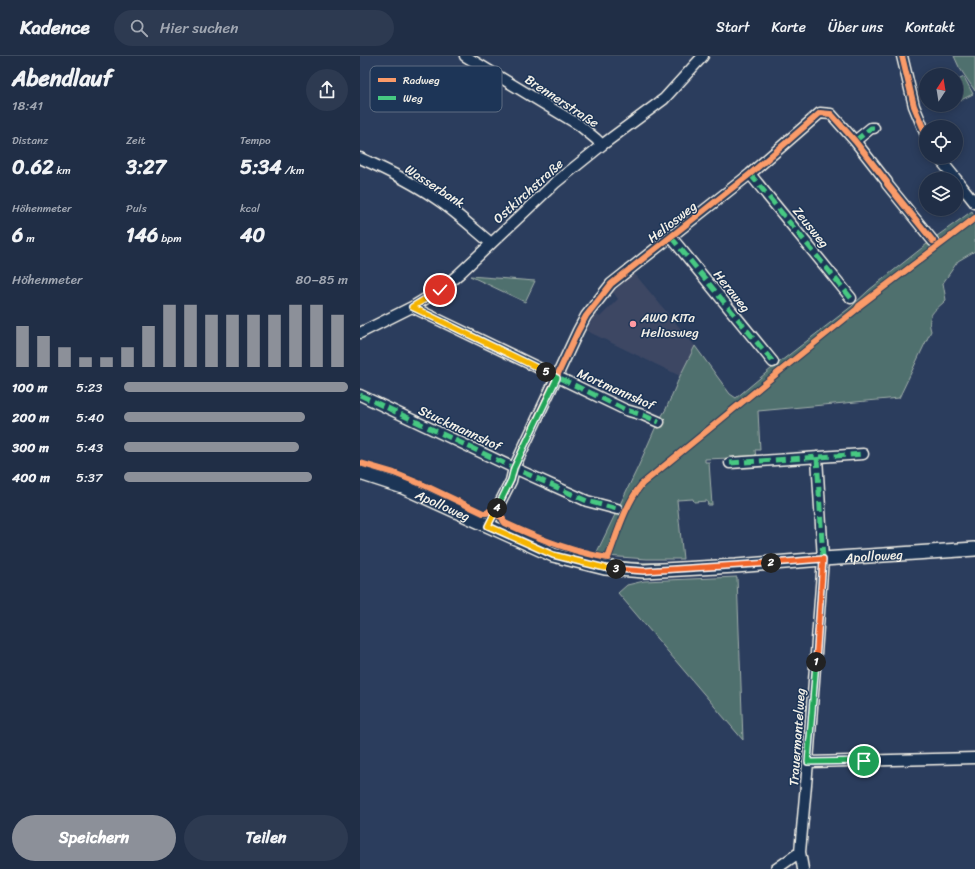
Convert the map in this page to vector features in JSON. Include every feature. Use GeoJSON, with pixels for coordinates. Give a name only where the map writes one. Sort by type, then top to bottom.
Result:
{"type":"FeatureCollection","features":[{"type":"Feature","properties":{"kind":"street","name":"Brennerstraße"},"geometry":{"type":"LineString","coordinates":[[466,56],[482,66]]}},
{"type":"Feature","properties":{"kind":"street"},"geometry":{"type":"LineString","coordinates":[[902,56],[914,106],[920,120]]}},
{"type":"Feature","properties":{"kind":"street","name":"Ostkirchstraße"},"geometry":{"type":"LineString","coordinates":[[360,333],[412,307],[440,290],[459,274],[544,192],[571,169],[664,99],[701,57]]}},
{"type":"Feature","properties":{"kind":"street","name":"Brennerstraße"},"geometry":{"type":"LineString","coordinates":[[502,78],[579,125],[602,145]]}},
{"type":"Feature","properties":{"kind":"street","name":"Heliosweg"},"geometry":{"type":"LineString","coordinates":[[488,526],[511,480],[514,468],[578,331],[586,316],[611,284],[750,174],[820,113],[831,114],[855,141],[887,184],[933,241]]}},
{"type":"Feature","properties":{"kind":"street"},"geometry":{"type":"LineString","coordinates":[[855,141],[871,128],[874,128]]}},
{"type":"Feature","properties":{"kind":"street","name":"Wasserbank"},"geometry":{"type":"LineString","coordinates":[[360,158],[416,186],[438,200],[491,243]]}},
{"type":"Feature","properties":{"kind":"street"},"geometry":{"type":"LineString","coordinates":[[944,164],[950,172]]}},
{"type":"Feature","properties":{"kind":"street","name":"Zeusweg"},"geometry":{"type":"LineString","coordinates":[[750,174],[850,298]]}},
{"type":"Feature","properties":{"kind":"street"},"geometry":{"type":"LineString","coordinates":[[963,188],[975,203]]}},
{"type":"Feature","properties":{"kind":"street","name":"Heraweg"},"geometry":{"type":"LineString","coordinates":[[671,237],[773,362]]}},
{"type":"Feature","properties":{"kind":"street","name":"Mortmannshof"},"geometry":{"type":"LineString","coordinates":[[412,307],[557,378],[626,410],[659,422]]}},
{"type":"Feature","properties":{"kind":"street","name":"Stuckmannshof"},"geometry":{"type":"LineString","coordinates":[[360,395],[587,501],[617,509]]}},
{"type":"Feature","properties":{"kind":"street"},"geometry":{"type":"LineString","coordinates":[[730,463],[863,454]]}},
{"type":"Feature","properties":{"kind":"street","name":"Trauermantelweg"},"geometry":{"type":"LineString","coordinates":[[803,869],[800,852],[823,559],[817,457]]}},
{"type":"Feature","properties":{"kind":"street","name":"Apolloweg"},"geometry":{"type":"LineString","coordinates":[[360,473],[404,487],[553,555],[605,568],[644,571],[975,549]]}},
{"type":"Feature","properties":{"kind":"street"},"geometry":{"type":"LineString","coordinates":[[808,762],[975,758]]}},
{"type":"Feature","properties":{"kind":"street"},"geometry":{"type":"LineString","coordinates":[[776,869],[800,852]]}},
{"type":"Feature","properties":{"kind":"shaded area","name":"AWO KiTa Heliosweg"},"geometry":{"type":"Polygon","coordinates":[[[634,273],[695,346],[680,376],[587,330],[595,314],[600,317],[618,299],[613,292],[634,273]]]}},
{"type":"Feature","properties":{"kind":"green space"},"geometry":{"type":"Polygon","coordinates":[[[954,56],[975,56],[975,91],[963,73],[963,68],[959,67],[954,56]]]}},
{"type":"Feature","properties":{"kind":"green space"},"geometry":{"type":"Polygon","coordinates":[[[963,78],[973,94],[963,99],[963,78]]]}},
{"type":"Feature","properties":{"kind":"green space"},"geometry":{"type":"Polygon","coordinates":[[[972,211],[975,217],[975,251],[958,261],[943,283],[946,300],[932,313],[930,321],[931,331],[899,398],[758,411],[760,450],[755,450],[756,457],[705,459],[705,462],[709,462],[712,505],[708,505],[707,501],[694,502],[693,499],[677,500],[683,559],[647,559],[596,554],[695,346],[730,394],[736,398],[937,236],[972,211]]]}},
{"type":"Feature","properties":{"kind":"green space"},"geometry":{"type":"Polygon","coordinates":[[[470,276],[535,281],[525,302],[470,276]]]}},
{"type":"Feature","properties":{"kind":"green space"},"geometry":{"type":"Polygon","coordinates":[[[507,527],[543,542],[592,557],[631,562],[683,562],[682,565],[647,566],[610,563],[558,551],[506,529],[507,527]]]}},
{"type":"Feature","properties":{"kind":"green space"},"geometry":{"type":"Polygon","coordinates":[[[737,577],[743,740],[618,593],[627,585],[644,581],[737,577]]]}},
{"type":"Feature","properties":{"kind":"marked path"},"geometry":{"type":"LineString","coordinates":[[855,141],[871,128],[874,128]]}},
{"type":"Feature","properties":{"kind":"marked path"},"geometry":{"type":"LineString","coordinates":[[750,174],[851,298]]}},
{"type":"Feature","properties":{"kind":"marked path"},"geometry":{"type":"LineString","coordinates":[[671,237],[773,362]]}},
{"type":"Feature","properties":{"kind":"marked path"},"geometry":{"type":"LineString","coordinates":[[412,307],[626,410],[659,422]]}},
{"type":"Feature","properties":{"kind":"marked path"},"geometry":{"type":"LineString","coordinates":[[360,395],[587,501],[617,509]]}},
{"type":"Feature","properties":{"kind":"marked path"},"geometry":{"type":"LineString","coordinates":[[730,463],[863,454]]}},
{"type":"Feature","properties":{"kind":"marked path"},"geometry":{"type":"LineString","coordinates":[[817,457],[823,559]]}},
{"type":"Feature","properties":{"kind":"cycle path"},"geometry":{"type":"LineString","coordinates":[[902,56],[914,106],[920,120]]}},
{"type":"Feature","properties":{"kind":"cycle path"},"geometry":{"type":"LineString","coordinates":[[488,526],[511,481],[514,468],[578,331],[586,316],[611,284],[750,174],[820,113],[831,114],[855,141],[887,184],[933,241]]}},
{"type":"Feature","properties":{"kind":"cycle path"},"geometry":{"type":"LineString","coordinates":[[360,463],[394,473],[426,486],[483,513],[487,513],[489,511],[503,518],[505,523],[543,540],[569,549],[608,558],[618,529],[631,500],[642,484],[859,306],[975,218]]}},
{"type":"Feature","properties":{"kind":"place","name":"AWO KiTa Heliosweg"},"geometry":{"type":"Point","coordinates":[633,324]}},
{"type":"Feature","properties":{"kind":"route"},"geometry":{"type":"LineString","coordinates":[[440,290],[412,307],[557,378],[514,468],[511,480],[488,526],[553,555],[605,568],[644,571],[823,559],[808,762],[864,761]]}}]}
